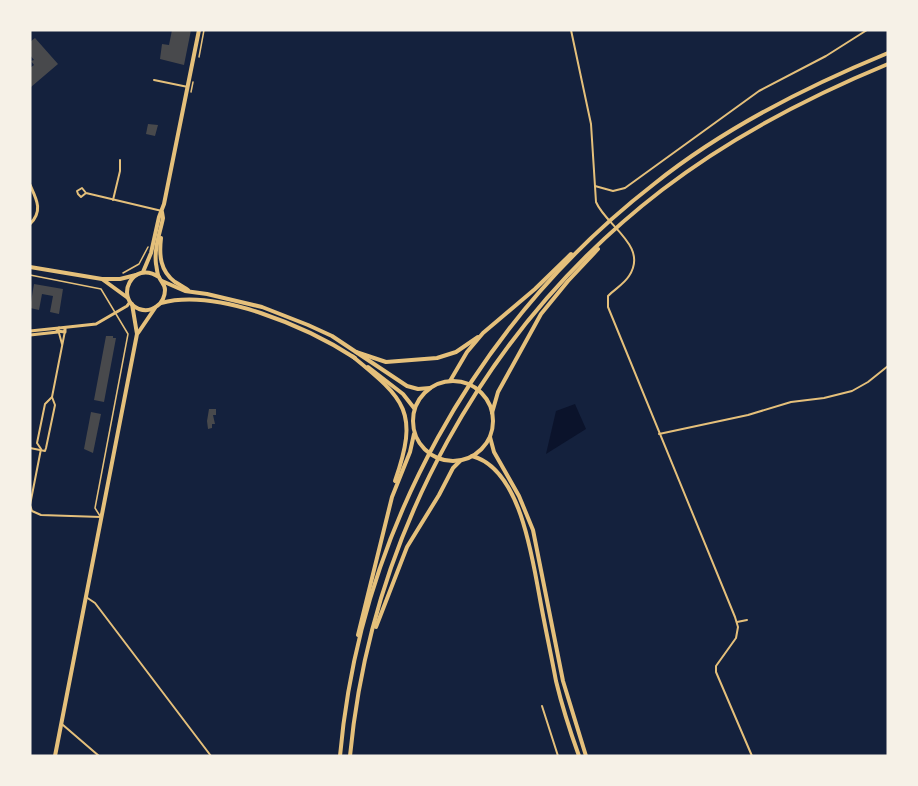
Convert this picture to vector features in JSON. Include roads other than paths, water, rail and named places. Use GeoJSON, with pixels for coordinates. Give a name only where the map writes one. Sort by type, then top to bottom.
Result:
{"type":"FeatureCollection","features":[{"type":"Feature","properties":{"kind":"main road"},"geometry":{"type":"LineString","coordinates":[[143,272],[151,253],[162,211],[199,30]]}},
{"type":"Feature","properties":{"kind":"main road"},"geometry":{"type":"LineString","coordinates":[[356,352],[387,362],[437,358],[456,352],[483,333],[655,183],[731,131],[798,94],[888,53]]}},
{"type":"Feature","properties":{"kind":"main road"},"geometry":{"type":"LineString","coordinates":[[350,756],[367,653],[385,588],[408,525],[439,455],[464,411],[511,342],[579,264],[624,221],[677,179],[736,139],[812,98],[888,64]]}},
{"type":"Feature","properties":{"kind":"main road"},"geometry":{"type":"LineString","coordinates":[[161,303],[165,290],[160,279],[156,256],[163,218],[162,211]]}},
{"type":"Feature","properties":{"kind":"main road"},"geometry":{"type":"LineString","coordinates":[[430,388],[414,408],[412,422],[419,444],[433,457],[452,462],[460,461],[481,450],[490,437],[495,398],[541,314],[568,281],[624,221]]}},
{"type":"Feature","properties":{"kind":"main road"},"geometry":{"type":"LineString","coordinates":[[356,650],[390,540],[421,469],[448,420],[489,355],[518,318],[557,273],[602,228]]}},
{"type":"Feature","properties":{"kind":"main road"},"geometry":{"type":"LineString","coordinates":[[160,233],[159,255],[163,266],[171,278],[188,291]]}},
{"type":"Feature","properties":{"kind":"main road"},"geometry":{"type":"LineString","coordinates":[[30,267],[102,279],[120,279],[143,272],[151,273],[176,289],[235,300],[285,315],[332,336],[407,386],[418,389],[430,388],[450,381],[458,381],[475,387],[487,400],[492,413]]}},
{"type":"Feature","properties":{"kind":"main road"},"geometry":{"type":"LineString","coordinates":[[136,275],[128,285],[138,334]]}},
{"type":"Feature","properties":{"kind":"main road"},"geometry":{"type":"LineString","coordinates":[[102,279],[143,310],[155,308]]}},
{"type":"Feature","properties":{"kind":"main road"},"geometry":{"type":"LineString","coordinates":[[55,756],[138,334],[155,308],[161,303],[190,299],[212,302],[260,313],[303,329],[352,356],[392,384],[414,408]]}},
{"type":"Feature","properties":{"kind":"main road"},"geometry":{"type":"LineString","coordinates":[[450,381],[467,352],[483,333]]}},
{"type":"Feature","properties":{"kind":"main road"},"geometry":{"type":"LineString","coordinates":[[352,356],[390,389],[405,413],[407,441],[393,486],[392,497]]}},
{"type":"Feature","properties":{"kind":"main road"},"geometry":{"type":"LineString","coordinates":[[340,756],[344,716],[359,627],[392,497],[410,452],[414,434]]}},
{"type":"Feature","properties":{"kind":"main road"},"geometry":{"type":"LineString","coordinates":[[490,437],[494,452],[519,496],[532,530],[563,681],[586,756]]}},
{"type":"Feature","properties":{"kind":"main road"},"geometry":{"type":"LineString","coordinates":[[472,456],[488,463],[500,477],[523,521],[530,545],[557,683],[579,756]]}},
{"type":"Feature","properties":{"kind":"main road"},"geometry":{"type":"LineString","coordinates":[[367,653],[404,554],[453,468],[460,461]]}},
{"type":"Feature","properties":{"kind":"street"},"geometry":{"type":"LineString","coordinates":[[571,30],[591,124],[596,202],[626,239],[632,251],[633,269],[625,281],[608,296],[607,303],[737,622],[736,638],[716,666],[716,672],[752,756]]}},
{"type":"Feature","properties":{"kind":"street"},"geometry":{"type":"LineString","coordinates":[[595,186],[613,191],[625,188],[759,91],[826,56],[867,30]]}},
{"type":"Feature","properties":{"kind":"street"},"geometry":{"type":"LineString","coordinates":[[154,80],[188,87]]}},
{"type":"Feature","properties":{"kind":"street"},"geometry":{"type":"LineString","coordinates":[[113,200],[120,171],[120,160]]}},
{"type":"Feature","properties":{"kind":"street"},"geometry":{"type":"LineString","coordinates":[[30,185],[37,200],[38,211],[36,218],[30,224]]}},
{"type":"Feature","properties":{"kind":"street"},"geometry":{"type":"LineString","coordinates":[[86,194],[162,211]]}},
{"type":"Feature","properties":{"kind":"street"},"geometry":{"type":"LineString","coordinates":[[30,333],[58,331],[96,324],[127,306],[130,301]]}},
{"type":"Feature","properties":{"kind":"street"},"geometry":{"type":"LineString","coordinates":[[30,448],[45,451],[54,405],[52,397],[65,330]]}},
{"type":"Feature","properties":{"kind":"street"},"geometry":{"type":"LineString","coordinates":[[58,331],[62,345]]}},
{"type":"Feature","properties":{"kind":"street"},"geometry":{"type":"LineString","coordinates":[[659,434],[748,416],[791,402],[824,398],[852,391],[888,366]]}},
{"type":"Feature","properties":{"kind":"street"},"geometry":{"type":"LineString","coordinates":[[52,397],[45,404],[37,443],[40,449],[30,505],[32,511],[41,515],[101,517]]}},
{"type":"Feature","properties":{"kind":"street"},"geometry":{"type":"LineString","coordinates":[[86,597],[95,603],[209,755]]}},
{"type":"Feature","properties":{"kind":"street"},"geometry":{"type":"LineString","coordinates":[[737,622],[747,620]]}},
{"type":"Feature","properties":{"kind":"street"},"geometry":{"type":"LineString","coordinates":[[542,706],[558,756]]}},
{"type":"Feature","properties":{"kind":"street"},"geometry":{"type":"LineString","coordinates":[[61,724],[65,725],[99,756]]}},
{"type":"Feature","properties":{"kind":"lane"},"geometry":{"type":"LineString","coordinates":[[30,275],[98,287],[103,291],[129,338],[94,508],[101,517]]}},
{"type":"Feature","properties":{"kind":"water"},"geometry":{"type":"Polygon","coordinates":[[[575,404],[586,429],[546,454],[556,411],[575,404]]]}}]}
